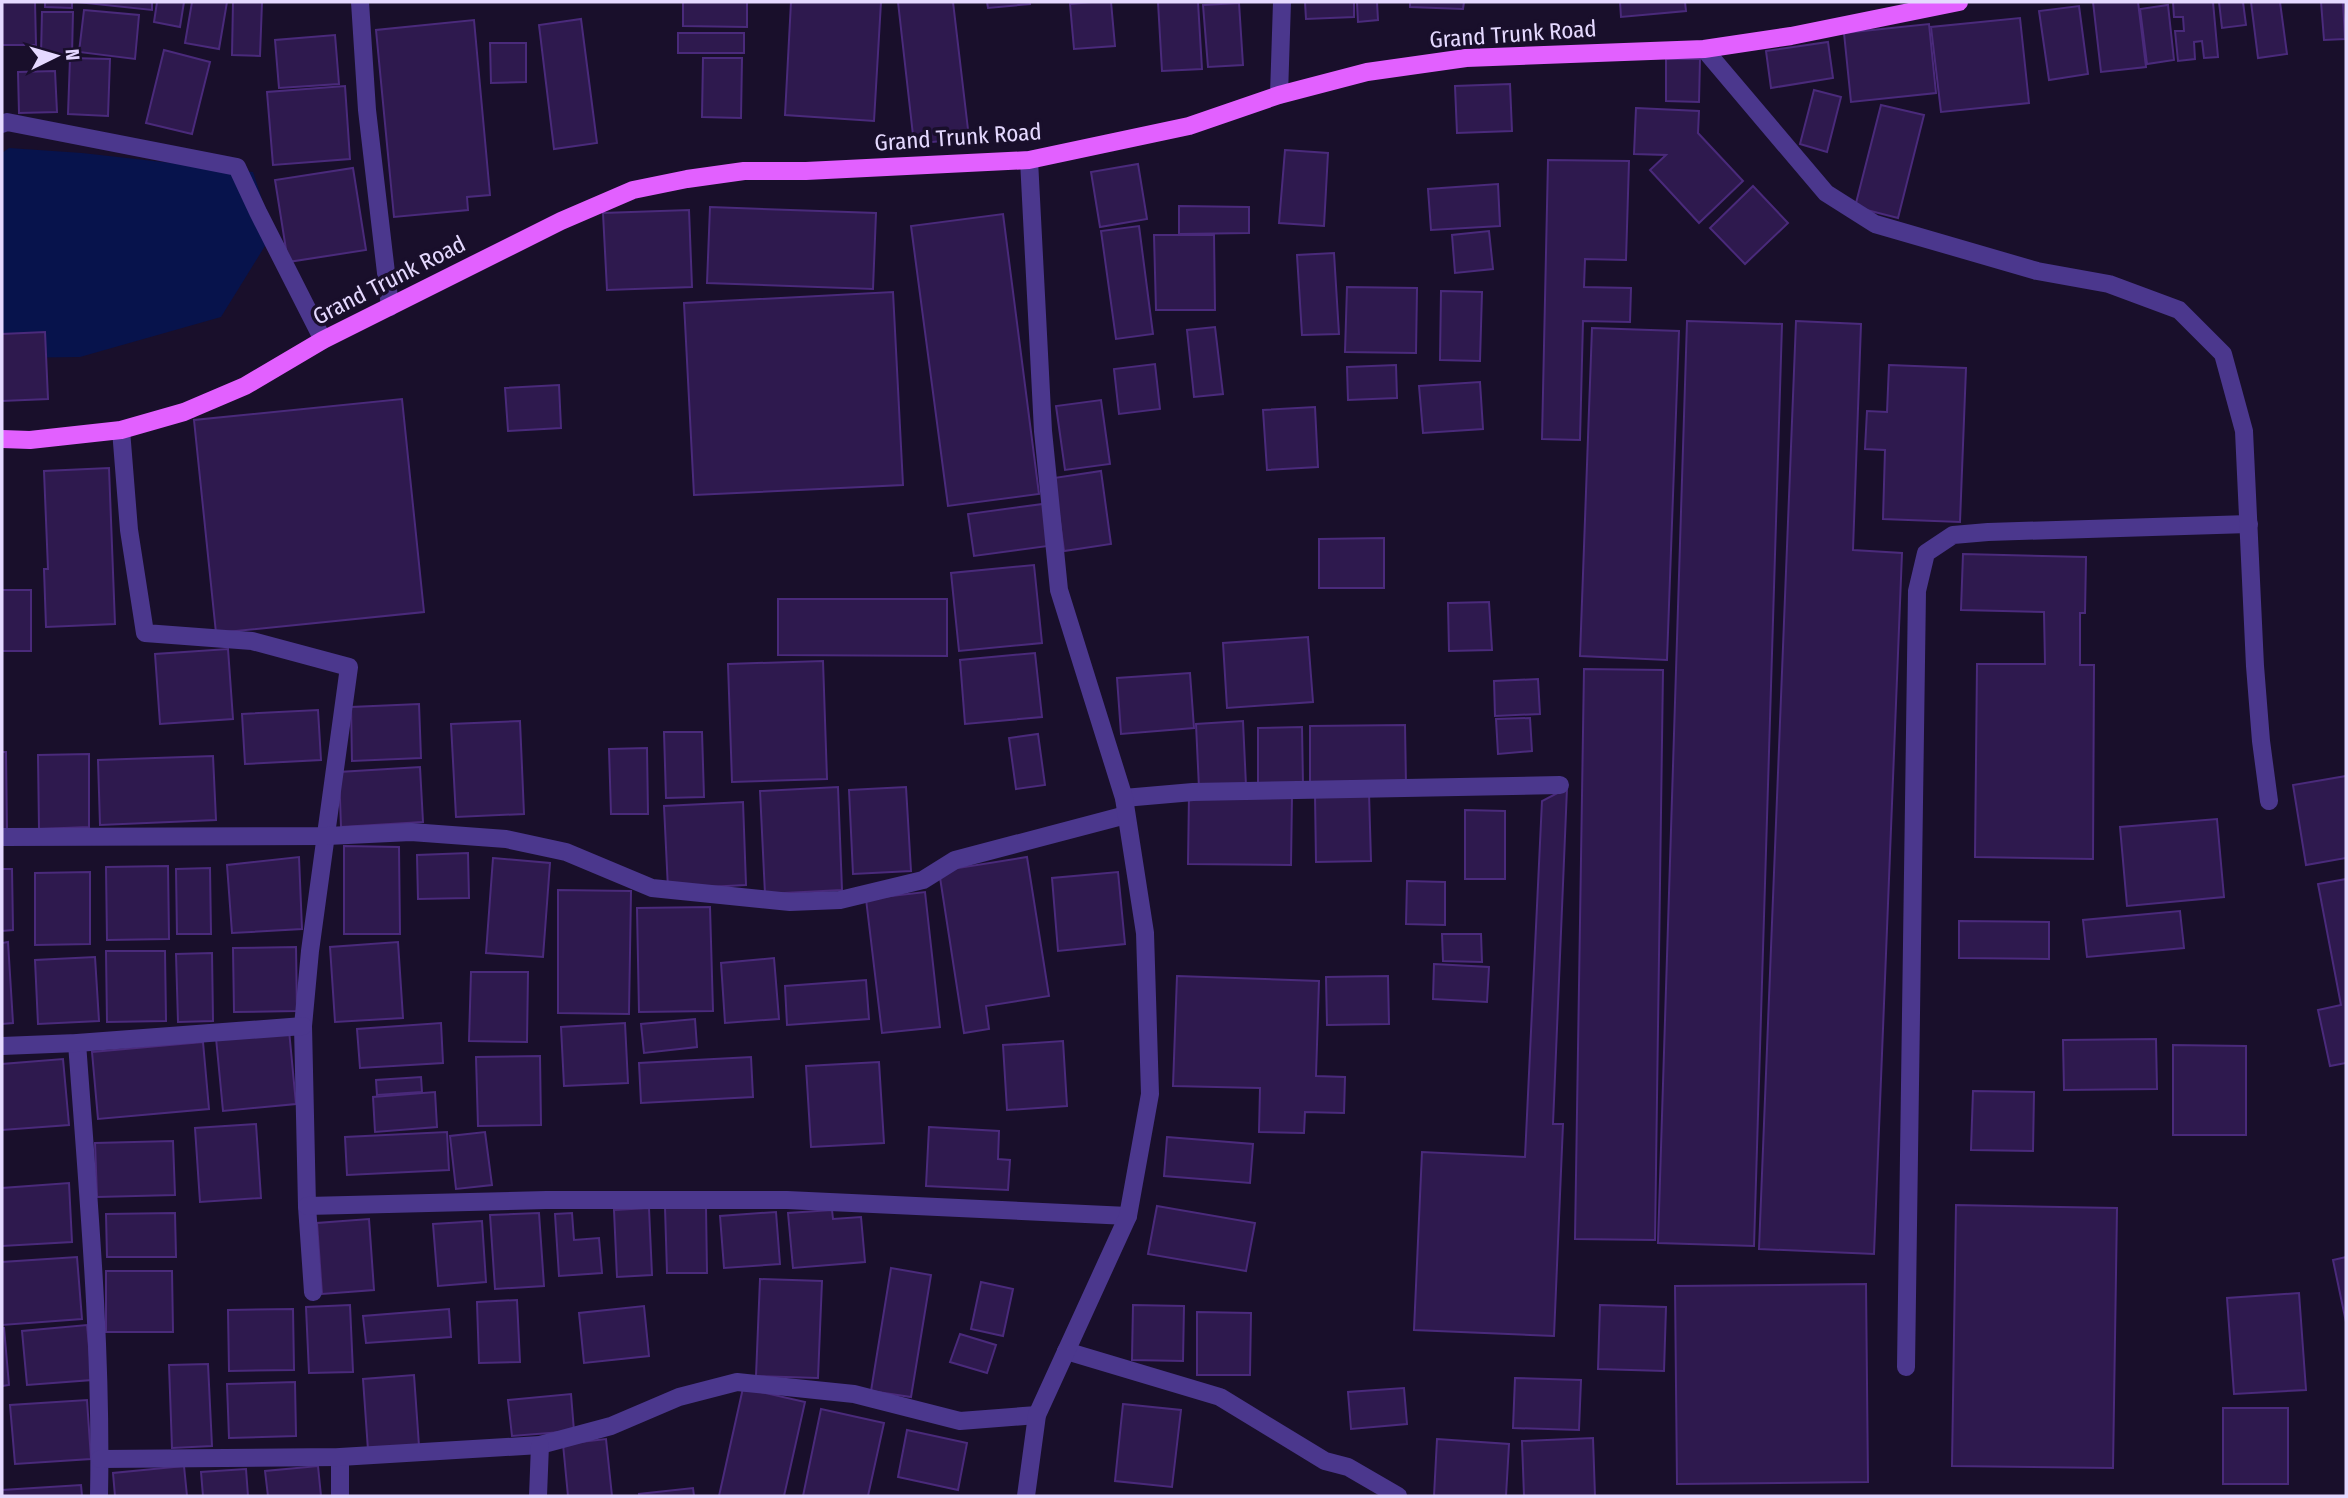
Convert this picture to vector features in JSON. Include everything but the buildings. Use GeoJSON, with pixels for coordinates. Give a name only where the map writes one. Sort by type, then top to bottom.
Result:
{"type":"FeatureCollection","features":[{"type":"Feature","properties":{"kind":"main road","name":"Grand Trunk Road"},"geometry":{"type":"LineString","coordinates":[[2,439],[30,440],[121,430],[184,412],[245,386],[323,340],[561,221],[633,190],[744,171],[806,171],[1029,160],[1189,125],[1279,95],[1367,72],[1466,58],[1704,49],[1791,36],[1959,2]]}},
{"type":"Feature","properties":{"kind":"street"},"geometry":{"type":"LineString","coordinates":[[360,2],[367,110],[390,307]]}},
{"type":"Feature","properties":{"kind":"street"},"geometry":{"type":"LineString","coordinates":[[1279,95],[1282,2]]}},
{"type":"Feature","properties":{"kind":"street"},"geometry":{"type":"LineString","coordinates":[[1704,49],[1826,193],[1875,224],[2038,271],[2109,284],[2179,310],[2223,354],[2244,431],[2255,666],[2269,801]]}},
{"type":"Feature","properties":{"kind":"street"},"geometry":{"type":"LineString","coordinates":[[2,124],[7,122],[237,167],[323,340]]}},
{"type":"Feature","properties":{"kind":"street"},"geometry":{"type":"LineString","coordinates":[[1027,1496],[1037,1415],[1128,1216],[1150,1094],[1145,933],[1125,806],[1059,590],[1043,431],[1029,160]]}},
{"type":"Feature","properties":{"kind":"street"},"geometry":{"type":"LineString","coordinates":[[121,430],[129,530],[145,633],[252,641],[349,667],[310,951],[303,1026],[307,1206],[313,1292]]}},
{"type":"Feature","properties":{"kind":"street"},"geometry":{"type":"LineString","coordinates":[[1906,1367],[1917,591],[1926,553],[1953,535],[2249,524]]}},
{"type":"Feature","properties":{"kind":"street"},"geometry":{"type":"LineString","coordinates":[[2,837],[327,836],[411,832],[506,838],[566,852],[652,888],[790,902],[840,900],[923,880],[955,860],[1125,806],[1193,792],[1560,785]]}},
{"type":"Feature","properties":{"kind":"street"},"geometry":{"type":"LineString","coordinates":[[2,1046],[303,1026]]}},
{"type":"Feature","properties":{"kind":"street"},"geometry":{"type":"LineString","coordinates":[[77,1043],[100,1383],[99,1496]]}},
{"type":"Feature","properties":{"kind":"street"},"geometry":{"type":"LineString","coordinates":[[307,1206],[546,1200],[787,1200],[1128,1216]]}},
{"type":"Feature","properties":{"kind":"street"},"geometry":{"type":"LineString","coordinates":[[1066,1351],[1220,1397],[1325,1461],[1348,1467],[1398,1496]]}},
{"type":"Feature","properties":{"kind":"street"},"geometry":{"type":"LineString","coordinates":[[100,1459],[340,1457],[540,1445],[611,1426],[679,1397],[737,1382],[854,1394],[960,1421],[1037,1415]]}},
{"type":"Feature","properties":{"kind":"street"},"geometry":{"type":"LineString","coordinates":[[538,1496],[540,1445]]}},
{"type":"Feature","properties":{"kind":"street"},"geometry":{"type":"LineString","coordinates":[[340,1457],[340,1496]]}},
{"type":"Feature","properties":{"kind":"shaded area"},"geometry":{"type":"Polygon","coordinates":[[[9,148],[82,153],[253,172],[273,233],[221,317],[80,357],[2,358],[2,153],[9,148]]]}}]}
